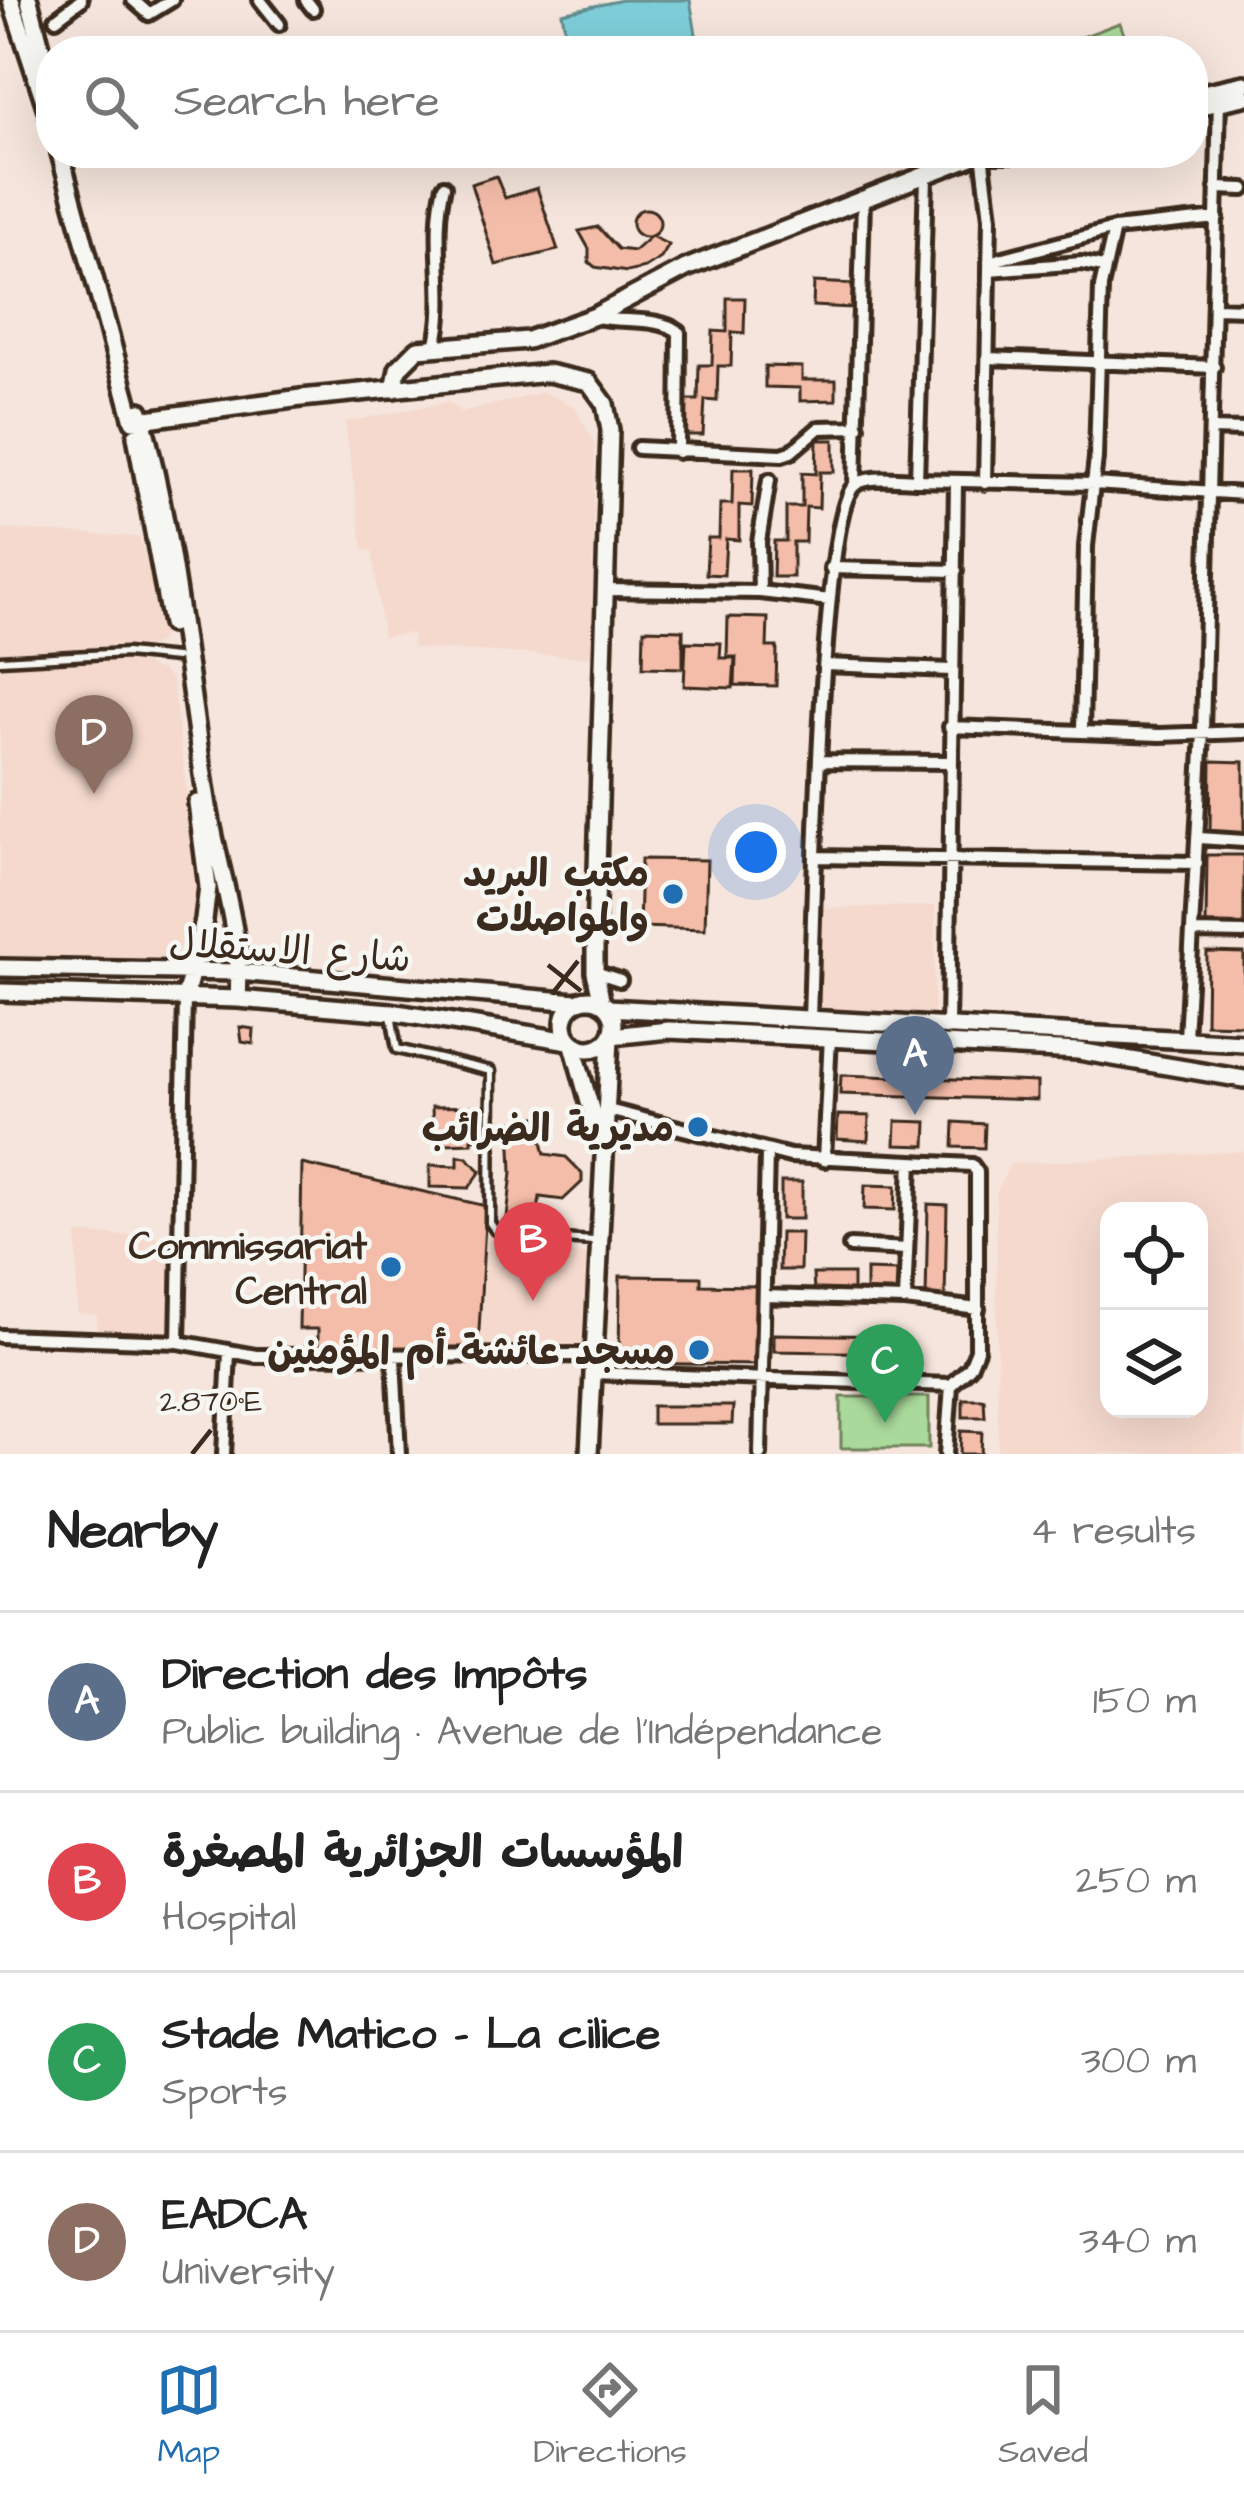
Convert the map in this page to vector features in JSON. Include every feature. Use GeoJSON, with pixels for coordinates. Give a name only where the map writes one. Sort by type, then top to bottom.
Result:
{"type":"FeatureCollection","features":[{"type":"Feature","properties":{"kind":"street"},"geometry":{"type":"LineString","coordinates":[[10,0],[36,74]]}},
{"type":"Feature","properties":{"kind":"street"},"geometry":{"type":"LineString","coordinates":[[29,0],[38,36]]}},
{"type":"Feature","properties":{"kind":"street"},"geometry":{"type":"LineString","coordinates":[[56,20],[80,0]]}},
{"type":"Feature","properties":{"kind":"street"},"geometry":{"type":"LineString","coordinates":[[133,0],[149,14],[172,0]]}},
{"type":"Feature","properties":{"kind":"street"},"geometry":{"type":"LineString","coordinates":[[260,0],[279,24]]}},
{"type":"Feature","properties":{"kind":"street"},"geometry":{"type":"LineString","coordinates":[[0,21],[25,39]]}},
{"type":"Feature","properties":{"kind":"street"},"geometry":{"type":"LineString","coordinates":[[1208,101],[1244,84]]}},
{"type":"Feature","properties":{"kind":"street"},"geometry":{"type":"LineString","coordinates":[[1208,95],[1244,97]]}},
{"type":"Feature","properties":{"kind":"street"},"geometry":{"type":"LineString","coordinates":[[1186,1038],[1203,732],[1219,95]]}},
{"type":"Feature","properties":{"kind":"street"},"geometry":{"type":"LineString","coordinates":[[64,168],[165,522],[206,799],[238,972],[238,999]]}},
{"type":"Feature","properties":{"kind":"street"},"geometry":{"type":"LineString","coordinates":[[74,168],[137,420],[207,866],[204,920],[184,998],[178,1342]]}},
{"type":"Feature","properties":{"kind":"street"},"geometry":{"type":"LineString","coordinates":[[394,389],[398,369],[418,349],[528,340],[595,316],[686,268],[947,168]]}},
{"type":"Feature","properties":{"kind":"street"},"geometry":{"type":"LineString","coordinates":[[985,168],[990,218],[985,483]]}},
{"type":"Feature","properties":{"kind":"street"},"geometry":{"type":"LineString","coordinates":[[917,480],[926,177]]}},
{"type":"Feature","properties":{"kind":"street"},"geometry":{"type":"LineString","coordinates":[[435,347],[442,322],[436,245],[444,186]]}},
{"type":"Feature","properties":{"kind":"street"},"geometry":{"type":"LineString","coordinates":[[1216,188],[1244,189]]}},
{"type":"Feature","properties":{"kind":"street"},"geometry":{"type":"LineString","coordinates":[[810,1018],[831,568],[845,499],[855,485],[863,200]]}},
{"type":"Feature","properties":{"kind":"street"},"geometry":{"type":"LineString","coordinates":[[989,266],[1114,229],[1216,218]]}},
{"type":"Feature","properties":{"kind":"street"},"geometry":{"type":"LineString","coordinates":[[1082,730],[1086,546],[1094,484],[1103,267],[1114,229]]}},
{"type":"Feature","properties":{"kind":"street"},"geometry":{"type":"LineString","coordinates":[[989,266],[1082,263],[1103,267]]}},
{"type":"Feature","properties":{"kind":"street"},"geometry":{"type":"LineString","coordinates":[[1216,308],[1244,309]]}},
{"type":"Feature","properties":{"kind":"street"},"geometry":{"type":"LineString","coordinates":[[595,316],[616,322],[666,323],[679,332],[678,452]]}},
{"type":"Feature","properties":{"kind":"street"},"geometry":{"type":"LineString","coordinates":[[988,358],[1214,367]]}},
{"type":"Feature","properties":{"kind":"street"},"geometry":{"type":"LineString","coordinates":[[137,420],[548,374],[589,382],[605,404],[610,430],[595,972],[614,1022],[589,1454]]}},
{"type":"Feature","properties":{"kind":"street"},"geometry":{"type":"LineString","coordinates":[[638,448],[782,455],[819,428],[858,427]]}},
{"type":"Feature","properties":{"kind":"street"},"geometry":{"type":"LineString","coordinates":[[1212,429],[1244,430]]}},
{"type":"Feature","properties":{"kind":"street"},"geometry":{"type":"LineString","coordinates":[[760,592],[759,542],[769,479]]}},
{"type":"Feature","properties":{"kind":"street"},"geometry":{"type":"LineString","coordinates":[[855,485],[917,480],[1094,484],[1244,494]]}},
{"type":"Feature","properties":{"kind":"street"},"geometry":{"type":"LineString","coordinates":[[948,1028],[956,483]]}},
{"type":"Feature","properties":{"kind":"street"},"geometry":{"type":"LineString","coordinates":[[831,568],[956,571]]}},
{"type":"Feature","properties":{"kind":"street"},"geometry":{"type":"LineString","coordinates":[[605,590],[760,592],[830,600]]}},
{"type":"Feature","properties":{"kind":"street"},"geometry":{"type":"LineString","coordinates":[[825,664],[951,670]]}},
{"type":"Feature","properties":{"kind":"street"},"geometry":{"type":"LineString","coordinates":[[950,727],[1160,735],[1244,732]]}},
{"type":"Feature","properties":{"kind":"street"},"geometry":{"type":"LineString","coordinates":[[819,761],[951,762]]}},
{"type":"Feature","properties":{"kind":"street"},"geometry":{"type":"LineString","coordinates":[[1199,838],[1244,841]]}},
{"type":"Feature","properties":{"kind":"street"},"geometry":{"type":"LineString","coordinates":[[817,857],[1197,863]]}},
{"type":"Feature","properties":{"kind":"street"},"geometry":{"type":"LineString","coordinates":[[158,972],[185,951],[204,920]]}},
{"type":"Feature","properties":{"kind":"street"},"geometry":{"type":"LineString","coordinates":[[1194,932],[1244,933]]}},
{"type":"Feature","properties":{"kind":"street","name":"شارع الاستقلال"},"geometry":{"type":"LineString","coordinates":[[0,968],[238,972],[579,1000]]}},
{"type":"Feature","properties":{"kind":"street"},"geometry":{"type":"LineString","coordinates":[[65,994],[66,970]]}},
{"type":"Feature","properties":{"kind":"street"},"geometry":{"type":"LineString","coordinates":[[595,972],[620,980]]}},
{"type":"Feature","properties":{"kind":"street"},"geometry":{"type":"LineString","coordinates":[[595,972],[563,1019],[604,1154]]}},
{"type":"Feature","properties":{"kind":"street"},"geometry":{"type":"LineString","coordinates":[[0,992],[238,999],[391,1012],[572,1043],[589,1050],[611,1037],[670,1030],[830,1036],[1078,1051],[1244,1079]]}},
{"type":"Feature","properties":{"kind":"street"},"geometry":{"type":"LineString","coordinates":[[579,1000],[948,1028],[1244,1042]]}},
{"type":"Feature","properties":{"kind":"street"},"geometry":{"type":"LineString","coordinates":[[824,1160],[830,1036]]}},
{"type":"Feature","properties":{"kind":"street"},"geometry":{"type":"LineString","coordinates":[[608,1110],[767,1153],[824,1160],[962,1162],[977,1172],[975,1359],[951,1385],[946,1454]]}},
{"type":"Feature","properties":{"kind":"street"},"geometry":{"type":"LineString","coordinates":[[760,1454],[767,1153]]}},
{"type":"Feature","properties":{"kind":"street"},"geometry":{"type":"LineString","coordinates":[[905,1300],[910,1162]]}},
{"type":"Feature","properties":{"kind":"street"},"geometry":{"type":"LineString","coordinates":[[850,1246],[907,1249]]}},
{"type":"Feature","properties":{"kind":"street"},"geometry":{"type":"LineString","coordinates":[[764,1296],[905,1300],[978,1309]]}},
{"type":"Feature","properties":{"kind":"street"},"geometry":{"type":"LineString","coordinates":[[0,1336],[178,1342],[256,1356],[591,1364],[764,1378],[951,1385]]}},
{"type":"Feature","properties":{"kind":"street"},"geometry":{"type":"LineString","coordinates":[[224,1454],[229,1352]]}},
{"type":"Feature","properties":{"kind":"street"},"geometry":{"type":"LineString","coordinates":[[394,1358],[399,1454]]}},
{"type":"Feature","properties":{"kind":"lane"},"geometry":{"type":"LineString","coordinates":[[0,660],[126,653],[176,658]]}},
{"type":"Feature","properties":{"kind":"lane"},"geometry":{"type":"LineString","coordinates":[[391,1012],[397,1049],[491,1071],[490,1223],[495,1230],[526,1237],[598,1241]]}},
{"type":"Feature","properties":{"kind":"shaded area"},"geometry":{"type":"Polygon","coordinates":[[[544,392],[575,407],[595,445],[591,657],[413,648],[412,633],[383,637],[372,551],[363,549],[345,422],[449,402],[461,413],[544,392]]]}},
{"type":"Feature","properties":{"kind":"shaded area"},"geometry":{"type":"Polygon","coordinates":[[[0,529],[140,537],[165,632],[146,649],[147,666],[172,680],[202,907],[183,945],[155,965],[0,959],[0,529]]]}},
{"type":"Feature","properties":{"kind":"shaded area"},"geometry":{"type":"Polygon","coordinates":[[[935,906],[934,1015],[817,1013],[822,908],[935,906]]]}},
{"type":"Feature","properties":{"kind":"shaded area"},"geometry":{"type":"Polygon","coordinates":[[[1244,1151],[1244,1454],[998,1454],[996,1194],[1010,1164],[1244,1151]]]}},
{"type":"Feature","properties":{"kind":"shaded area"},"geometry":{"type":"Polygon","coordinates":[[[77,1234],[177,1237],[173,1337],[97,1332],[97,1316],[77,1313],[77,1234]]]}},
{"type":"Feature","properties":{"kind":"shaded area"},"geometry":{"type":"Polygon","coordinates":[[[498,1239],[503,1250],[587,1254],[581,1350],[480,1348],[487,1241],[498,1239]]]}},
{"type":"Feature","properties":{"kind":"green space"},"geometry":{"type":"Polygon","coordinates":[[[1119,23],[1125,36],[1085,36],[1119,23]]]}},
{"type":"Feature","properties":{"kind":"green space"},"geometry":{"type":"Polygon","coordinates":[[[841,1397],[929,1397],[929,1448],[841,1448],[841,1397]]]}},
{"type":"Feature","properties":{"kind":"water"},"geometry":{"type":"Polygon","coordinates":[[[622,0],[690,0],[696,36],[566,36],[562,13],[622,0]]]}},
{"type":"Feature","properties":{"kind":"building"},"geometry":{"type":"Polygon","coordinates":[[[496,176],[505,198],[537,188],[558,250],[496,265],[471,184],[496,176]]]}},
{"type":"Feature","properties":{"kind":"building"},"geometry":{"type":"Polygon","coordinates":[[[646,209],[656,213],[660,223],[656,233],[646,237],[636,233],[632,223],[636,213],[646,209]]]}},
{"type":"Feature","properties":{"kind":"building"},"geometry":{"type":"Polygon","coordinates":[[[598,227],[618,249],[634,251],[651,236],[669,245],[661,258],[645,268],[627,272],[595,267],[579,231],[598,227]]]}},
{"type":"Feature","properties":{"kind":"building"},"geometry":{"type":"Polygon","coordinates":[[[814,282],[853,284],[851,308],[813,306],[814,282]]]}},
{"type":"Feature","properties":{"kind":"building"},"geometry":{"type":"Polygon","coordinates":[[[727,298],[745,298],[744,333],[732,332],[731,366],[718,366],[717,401],[705,400],[703,435],[683,435],[685,400],[698,400],[699,365],[712,365],[713,331],[727,332],[727,298]]]}},
{"type":"Feature","properties":{"kind":"building"},"geometry":{"type":"Polygon","coordinates":[[[765,366],[802,367],[802,380],[836,380],[836,400],[800,401],[800,388],[765,387],[765,366]]]}},
{"type":"Feature","properties":{"kind":"building"},"geometry":{"type":"Polygon","coordinates":[[[817,440],[834,440],[834,472],[820,472],[819,508],[806,507],[805,542],[793,542],[793,577],[773,577],[774,541],[786,541],[786,507],[802,507],[802,473],[816,474],[817,440]]]}},
{"type":"Feature","properties":{"kind":"building"},"geometry":{"type":"Polygon","coordinates":[[[733,469],[753,469],[752,506],[739,505],[739,540],[726,539],[724,575],[706,574],[708,538],[719,538],[720,504],[732,504],[733,469]]]}},
{"type":"Feature","properties":{"kind":"building"},"geometry":{"type":"Polygon","coordinates":[[[728,617],[768,618],[767,647],[777,647],[776,686],[735,685],[736,657],[727,657],[728,617]]]}},
{"type":"Feature","properties":{"kind":"building"},"geometry":{"type":"Polygon","coordinates":[[[644,629],[683,630],[683,668],[643,667],[644,629]]]}},
{"type":"Feature","properties":{"kind":"building"},"geometry":{"type":"Polygon","coordinates":[[[686,642],[721,643],[720,658],[735,658],[733,688],[684,686],[686,642]]]}},
{"type":"Feature","properties":{"kind":"building"},"geometry":{"type":"Polygon","coordinates":[[[1211,761],[1244,762],[1244,833],[1210,833],[1211,761]]]}},
{"type":"Feature","properties":{"kind":"building"},"geometry":{"type":"Polygon","coordinates":[[[1207,855],[1244,855],[1244,927],[1206,926],[1207,855]]]}},
{"type":"Feature","properties":{"kind":"building","name":"مكتب البريد والمواصلات"},"geometry":{"type":"Polygon","coordinates":[[[641,859],[707,860],[705,929],[639,927],[641,859]]]}},
{"type":"Feature","properties":{"kind":"building"},"geometry":{"type":"Polygon","coordinates":[[[1207,952],[1244,953],[1244,1025],[1206,1024],[1207,952]]]}},
{"type":"Feature","properties":{"kind":"building"},"geometry":{"type":"Polygon","coordinates":[[[240,1027],[254,1029],[253,1044],[242,1042],[240,1027]]]}},
{"type":"Feature","properties":{"kind":"building"},"geometry":{"type":"Polygon","coordinates":[[[841,1075],[1037,1082],[1037,1100],[840,1094],[841,1075]]]}},
{"type":"Feature","properties":{"kind":"building"},"geometry":{"type":"Polygon","coordinates":[[[483,1106],[479,1139],[446,1144],[445,1136],[433,1137],[432,1107],[483,1106]]]}},
{"type":"Feature","properties":{"kind":"building"},"geometry":{"type":"Polygon","coordinates":[[[838,1115],[869,1116],[868,1141],[837,1139],[838,1115]]]}},
{"type":"Feature","properties":{"kind":"building"},"geometry":{"type":"Polygon","coordinates":[[[536,1117],[545,1154],[566,1157],[582,1173],[582,1182],[563,1200],[540,1197],[535,1233],[515,1232],[515,1228],[506,1228],[512,1172],[510,1122],[536,1117]]]}},
{"type":"Feature","properties":{"kind":"building"},"geometry":{"type":"Polygon","coordinates":[[[896,1121],[927,1122],[926,1146],[895,1145],[896,1121]]]}},
{"type":"Feature","properties":{"kind":"building"},"geometry":{"type":"Polygon","coordinates":[[[954,1122],[985,1124],[984,1148],[953,1147],[954,1122]]]}},
{"type":"Feature","properties":{"kind":"building"},"geometry":{"type":"Polygon","coordinates":[[[458,1156],[481,1171],[469,1188],[430,1187],[430,1165],[458,1166],[458,1156]]]}},
{"type":"Feature","properties":{"kind":"building","name":"Commissariat Central"},"geometry":{"type":"Polygon","coordinates":[[[302,1164],[486,1206],[478,1348],[357,1349],[349,1357],[340,1349],[318,1349],[318,1329],[299,1329],[302,1164]]]}},
{"type":"Feature","properties":{"kind":"building"},"geometry":{"type":"Polygon","coordinates":[[[781,1182],[802,1182],[802,1219],[781,1219],[781,1182]]]}},
{"type":"Feature","properties":{"kind":"building"},"geometry":{"type":"Polygon","coordinates":[[[865,1185],[896,1186],[895,1210],[864,1209],[865,1185]]]}},
{"type":"Feature","properties":{"kind":"building"},"geometry":{"type":"Polygon","coordinates":[[[928,1204],[947,1205],[945,1299],[926,1299],[928,1204]]]}},
{"type":"Feature","properties":{"kind":"building"},"geometry":{"type":"Polygon","coordinates":[[[780,1233],[801,1233],[800,1270],[779,1270],[780,1233]]]}},
{"type":"Feature","properties":{"kind":"building"},"geometry":{"type":"Polygon","coordinates":[[[866,1270],[897,1271],[896,1295],[866,1294],[866,1270]]]}},
{"type":"Feature","properties":{"kind":"building"},"geometry":{"type":"Polygon","coordinates":[[[813,1274],[853,1274],[853,1291],[814,1292],[813,1274]]]}},
{"type":"Feature","properties":{"kind":"building"},"geometry":{"type":"Polygon","coordinates":[[[620,1276],[701,1277],[701,1285],[757,1286],[757,1365],[619,1363],[620,1276]]]}},
{"type":"Feature","properties":{"kind":"building"},"geometry":{"type":"Polygon","coordinates":[[[774,1334],[893,1336],[893,1353],[774,1351],[774,1334]]]}},
{"type":"Feature","properties":{"kind":"building"},"geometry":{"type":"Polygon","coordinates":[[[963,1399],[984,1399],[985,1417],[963,1417],[963,1399]]]}},
{"type":"Feature","properties":{"kind":"building"},"geometry":{"type":"Polygon","coordinates":[[[652,1406],[733,1406],[732,1424],[652,1424],[652,1406]]]}},
{"type":"Feature","properties":{"kind":"building"},"geometry":{"type":"Polygon","coordinates":[[[961,1431],[982,1432],[981,1454],[960,1454],[961,1431]]]}},
{"type":"Feature","properties":{"kind":"place","name":"EADCA"},"geometry":{"type":"Point","coordinates":[94,794]}},
{"type":"Feature","properties":{"kind":"place","name":"مكتب البريد والمواصلات"},"geometry":{"type":"Point","coordinates":[673,894]}},
{"type":"Feature","properties":{"kind":"place","name":"Direction des Impôts"},"geometry":{"type":"Point","coordinates":[915,1115]}},
{"type":"Feature","properties":{"kind":"place","name":"مديرية الضرائب"},"geometry":{"type":"Point","coordinates":[698,1127]}},
{"type":"Feature","properties":{"kind":"place","name":"Commissariat Central"},"geometry":{"type":"Point","coordinates":[391,1267]}},
{"type":"Feature","properties":{"kind":"place","name":"المؤسسات الجزائرية المصغرة"},"geometry":{"type":"Point","coordinates":[533,1301]}},
{"type":"Feature","properties":{"kind":"place","name":"مسجد عائشة أم المؤمنين"},"geometry":{"type":"Point","coordinates":[699,1350]}},
{"type":"Feature","properties":{"kind":"place","name":"Stade Matico - La cilice"},"geometry":{"type":"Point","coordinates":[885,1423]}}]}
